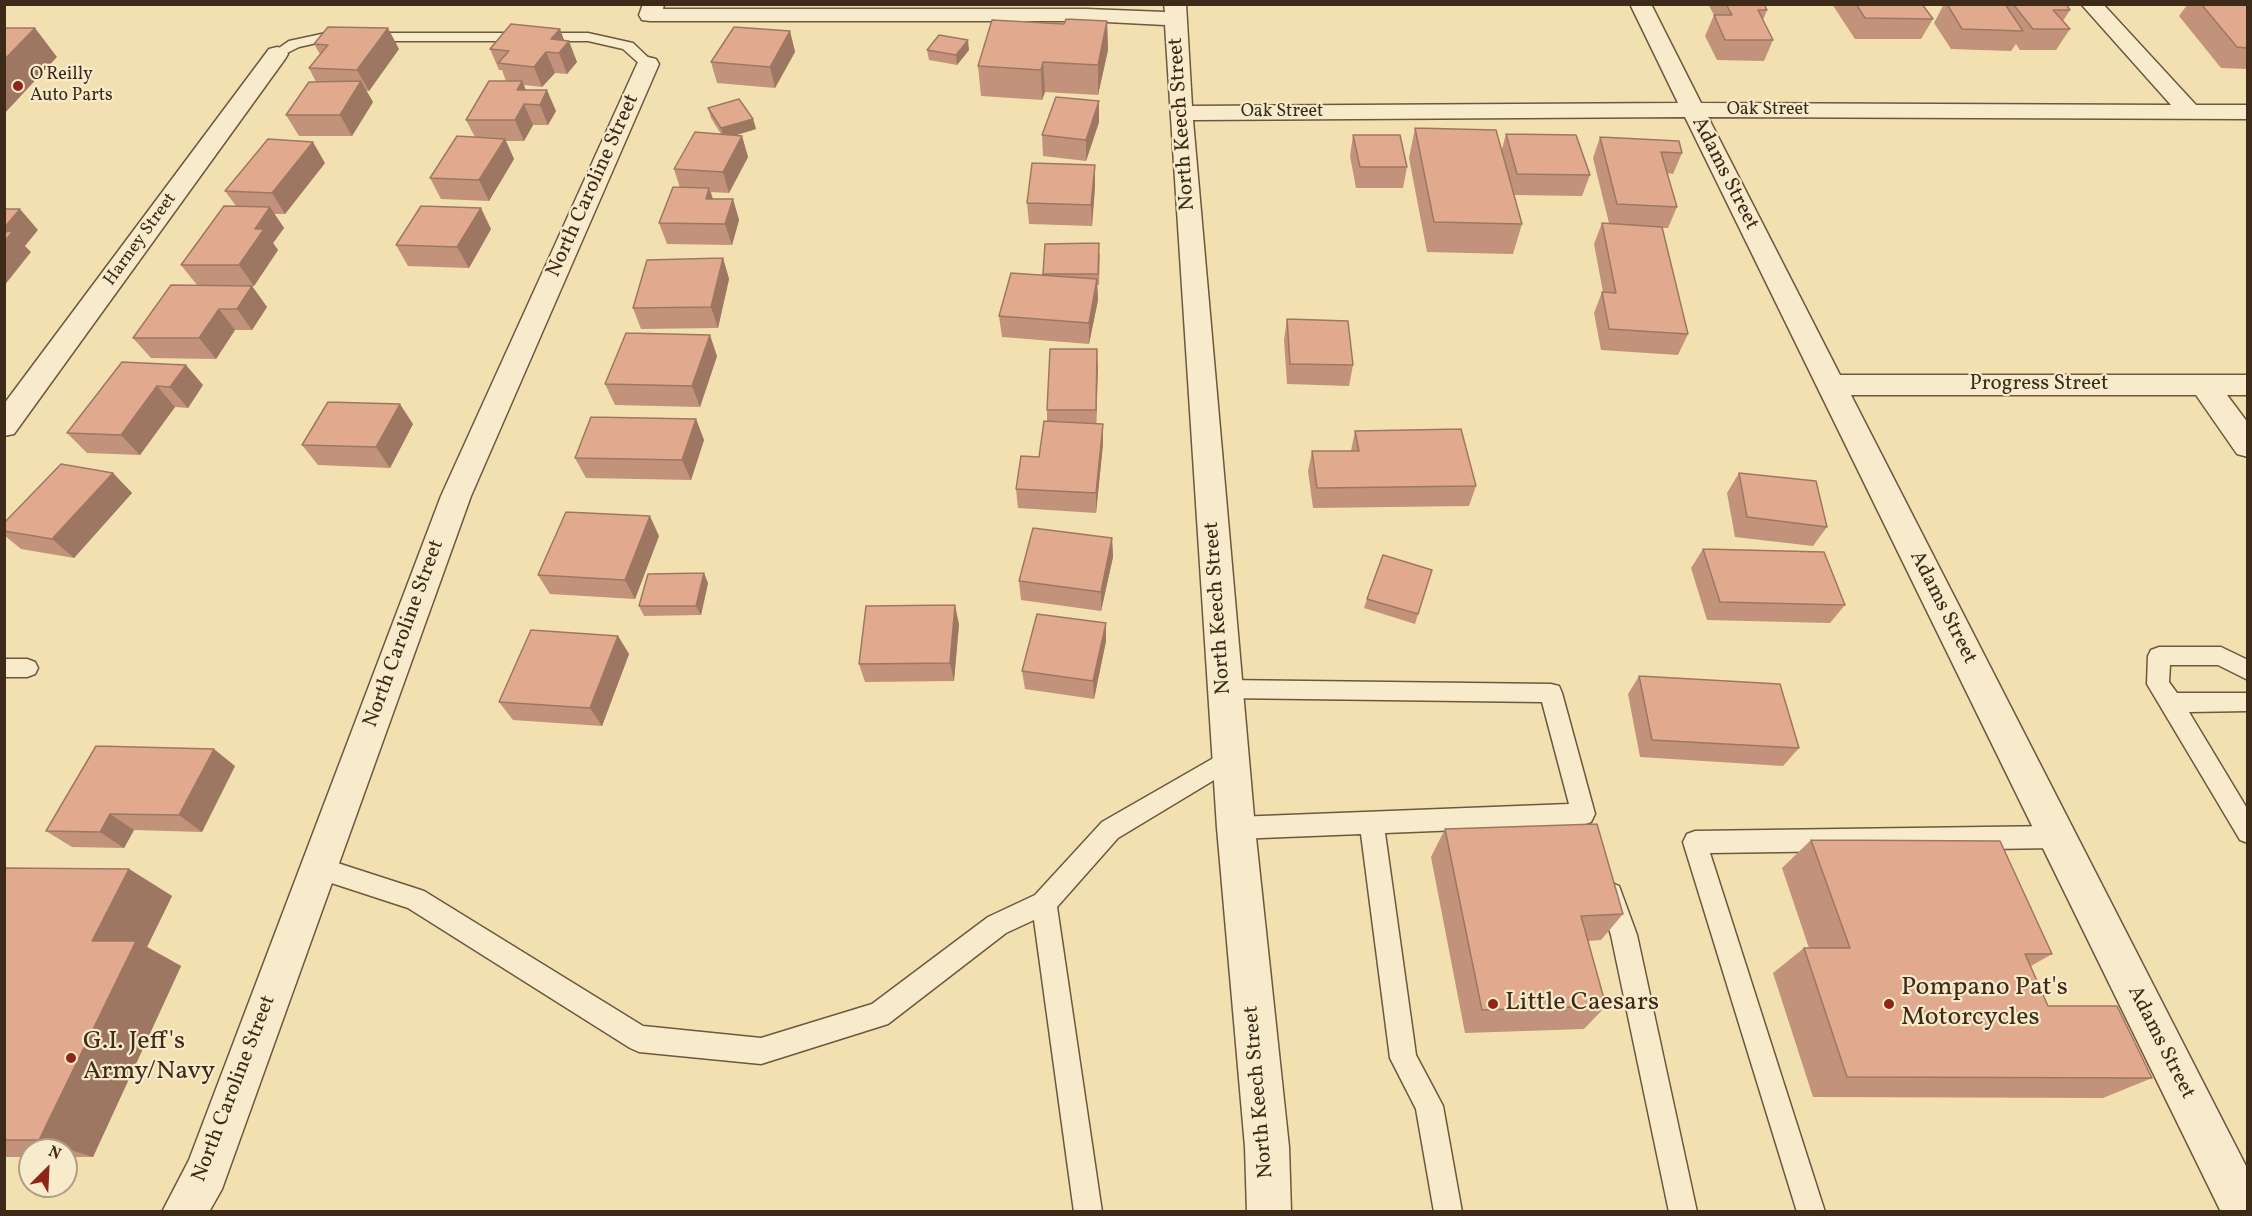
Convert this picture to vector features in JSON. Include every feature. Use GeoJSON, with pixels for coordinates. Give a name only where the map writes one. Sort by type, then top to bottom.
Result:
{"type":"FeatureCollection","features":[{"type":"Feature","properties":{"kind":"street"},"geometry":{"type":"LineString","coordinates":[[654,4],[650,15],[1061,10],[1175,12]]}},
{"type":"Feature","properties":{"kind":"street","name":"Adams Street"},"geometry":{"type":"LineString","coordinates":[[1640,4],[2245,1212]]}},
{"type":"Feature","properties":{"kind":"street"},"geometry":{"type":"LineString","coordinates":[[2091,4],[2191,113]]}},
{"type":"Feature","properties":{"kind":"street","name":"North Keech Street"},"geometry":{"type":"LineString","coordinates":[[1175,12],[1180,113],[1236,828],[1268,1147],[1269,1212]]}},
{"type":"Feature","properties":{"kind":"street","name":"Harney Street"},"geometry":{"type":"LineString","coordinates":[[4,426],[277,54]]}},
{"type":"Feature","properties":{"kind":"street","name":"North Caroline Street"},"geometry":{"type":"LineString","coordinates":[[184,1212],[206,1173],[456,496],[648,64]]}},
{"type":"Feature","properties":{"kind":"street","name":"Oak Street"},"geometry":{"type":"LineString","coordinates":[[1180,113],[1692,110],[2247,112]]}},
{"type":"Feature","properties":{"kind":"street","name":"Progress Street"},"geometry":{"type":"LineString","coordinates":[[1831,385],[2247,384]]}},
{"type":"Feature","properties":{"kind":"street"},"geometry":{"type":"LineString","coordinates":[[2204,385],[2247,446]]}},
{"type":"Feature","properties":{"kind":"lane"},"geometry":{"type":"LineString","coordinates":[[277,54],[294,44],[326,37],[588,37],[628,46],[648,64]]}},
{"type":"Feature","properties":{"kind":"lane"},"geometry":{"type":"LineString","coordinates":[[2247,671],[2221,656],[2159,656],[2158,684],[2247,832]]}},
{"type":"Feature","properties":{"kind":"lane"},"geometry":{"type":"LineString","coordinates":[[4,668],[27,668]]}},
{"type":"Feature","properties":{"kind":"lane"},"geometry":{"type":"LineString","coordinates":[[1225,689],[1551,693],[1587,825],[1372,824],[1236,828]]}},
{"type":"Feature","properties":{"kind":"lane"},"geometry":{"type":"LineString","coordinates":[[2170,704],[2247,702]]}},
{"type":"Feature","properties":{"kind":"lane"},"geometry":{"type":"LineString","coordinates":[[319,868],[415,899],[639,1039],[761,1051],[879,1015],[997,925],[1044,903],[1110,830],[1231,758]]}},
{"type":"Feature","properties":{"kind":"lane"},"geometry":{"type":"LineString","coordinates":[[1372,824],[1403,1058],[1429,1106],[1448,1212]]}},
{"type":"Feature","properties":{"kind":"lane"},"geometry":{"type":"LineString","coordinates":[[1811,1212],[1695,842],[2057,837]]}},
{"type":"Feature","properties":{"kind":"lane"},"geometry":{"type":"LineString","coordinates":[[1602,869],[1624,935],[1683,1212]]}},
{"type":"Feature","properties":{"kind":"lane"},"geometry":{"type":"LineString","coordinates":[[1044,903],[1088,1212]]}},
{"type":"Feature","properties":{"kind":"building"},"geometry":{"type":"Polygon","coordinates":[[[1726,4],[1764,4],[1767,10],[1758,10],[1773,40],[1725,40],[1714,15],[1732,15],[1726,4]]]}},
{"type":"Feature","properties":{"kind":"building"},"geometry":{"type":"Polygon","coordinates":[[[1856,4],[1922,4],[1933,19],[1865,18],[1856,4]]]}},
{"type":"Feature","properties":{"kind":"building"},"geometry":{"type":"Polygon","coordinates":[[[1947,4],[2005,4],[2023,31],[1962,29],[1947,4]]]}},
{"type":"Feature","properties":{"kind":"building"},"geometry":{"type":"Polygon","coordinates":[[[2013,4],[2066,4],[2070,10],[2053,10],[2070,29],[2033,29],[2013,4]]]}},
{"type":"Feature","properties":{"kind":"building"},"geometry":{"type":"Polygon","coordinates":[[[2201,4],[2247,4],[2247,48],[2237,47],[2201,4]]]}},
{"type":"Feature","properties":{"kind":"building"},"geometry":{"type":"Polygon","coordinates":[[[1066,19],[1107,21],[1098,65],[1043,62],[1041,70],[978,66],[992,20],[1064,24],[1066,19]]]}},
{"type":"Feature","properties":{"kind":"building"},"geometry":{"type":"Polygon","coordinates":[[[511,24],[560,29],[551,39],[569,41],[559,53],[546,52],[534,67],[498,63],[509,51],[490,49],[511,24]]]}},
{"type":"Feature","properties":{"kind":"building"},"geometry":{"type":"Polygon","coordinates":[[[328,27],[388,28],[357,70],[309,68],[328,45],[314,44],[328,27]]]}},
{"type":"Feature","properties":{"kind":"building"},"geometry":{"type":"Polygon","coordinates":[[[734,27],[790,31],[770,67],[711,62],[734,27]]]}},
{"type":"Feature","properties":{"kind":"building"},"geometry":{"type":"Polygon","coordinates":[[[4,28],[35,28],[4,60],[4,28]]]}},
{"type":"Feature","properties":{"kind":"building"},"geometry":{"type":"Polygon","coordinates":[[[939,35],[968,40],[956,55],[927,50],[939,35]]]}},
{"type":"Feature","properties":{"kind":"building"},"geometry":{"type":"Polygon","coordinates":[[[361,81],[340,115],[286,115],[309,82],[361,81]]]}},
{"type":"Feature","properties":{"kind":"building"},"geometry":{"type":"Polygon","coordinates":[[[489,81],[522,81],[517,90],[547,90],[540,105],[524,104],[515,120],[466,120],[489,81]]]}},
{"type":"Feature","properties":{"kind":"building"},"geometry":{"type":"Polygon","coordinates":[[[1056,97],[1099,101],[1086,140],[1042,135],[1056,97]]]}},
{"type":"Feature","properties":{"kind":"building"},"geometry":{"type":"Polygon","coordinates":[[[739,99],[753,119],[721,128],[708,108],[739,99]]]}},
{"type":"Feature","properties":{"kind":"building"},"geometry":{"type":"Polygon","coordinates":[[[1415,128],[1496,130],[1522,224],[1434,222],[1415,128]]]}},
{"type":"Feature","properties":{"kind":"building"},"geometry":{"type":"Polygon","coordinates":[[[695,132],[742,136],[723,172],[674,169],[695,132]]]}},
{"type":"Feature","properties":{"kind":"building"},"geometry":{"type":"Polygon","coordinates":[[[1506,134],[1576,135],[1590,175],[1517,174],[1506,134]]]}},
{"type":"Feature","properties":{"kind":"building"},"geometry":{"type":"Polygon","coordinates":[[[1353,135],[1400,135],[1407,167],[1360,167],[1353,135]]]}},
{"type":"Feature","properties":{"kind":"building"},"geometry":{"type":"Polygon","coordinates":[[[457,136],[505,139],[479,180],[430,178],[457,136]]]}},
{"type":"Feature","properties":{"kind":"building"},"geometry":{"type":"Polygon","coordinates":[[[1600,137],[1679,141],[1682,153],[1661,152],[1677,207],[1617,204],[1600,137]]]}},
{"type":"Feature","properties":{"kind":"building"},"geometry":{"type":"Polygon","coordinates":[[[268,139],[313,142],[272,193],[225,191],[268,139]]]}},
{"type":"Feature","properties":{"kind":"building"},"geometry":{"type":"Polygon","coordinates":[[[1032,163],[1095,165],[1091,205],[1027,203],[1032,163]]]}},
{"type":"Feature","properties":{"kind":"building"},"geometry":{"type":"Polygon","coordinates":[[[673,187],[709,188],[706,199],[733,199],[725,224],[659,223],[673,187]]]}},
{"type":"Feature","properties":{"kind":"building"},"geometry":{"type":"Polygon","coordinates":[[[224,206],[270,207],[255,229],[264,229],[239,265],[181,265],[224,206]]]}},
{"type":"Feature","properties":{"kind":"building"},"geometry":{"type":"Polygon","coordinates":[[[421,206],[481,208],[457,247],[396,245],[421,206]]]}},
{"type":"Feature","properties":{"kind":"building"},"geometry":{"type":"Polygon","coordinates":[[[4,209],[20,209],[4,228],[4,209]]]}},
{"type":"Feature","properties":{"kind":"building"},"geometry":{"type":"Polygon","coordinates":[[[1602,223],[1662,227],[1688,334],[1609,329],[1602,292],[1616,293],[1602,223]]]}},
{"type":"Feature","properties":{"kind":"building"},"geometry":{"type":"Polygon","coordinates":[[[13,231],[4,242],[4,232],[13,231]]]}},
{"type":"Feature","properties":{"kind":"building"},"geometry":{"type":"Polygon","coordinates":[[[1099,243],[1098,274],[1043,274],[1045,244],[1099,243]]]}},
{"type":"Feature","properties":{"kind":"building"},"geometry":{"type":"Polygon","coordinates":[[[723,258],[711,307],[633,308],[647,260],[723,258]]]}},
{"type":"Feature","properties":{"kind":"building"},"geometry":{"type":"Polygon","coordinates":[[[1011,273],[1097,279],[1089,323],[999,316],[1011,273]]]}},
{"type":"Feature","properties":{"kind":"building"},"geometry":{"type":"Polygon","coordinates":[[[171,285],[252,286],[237,309],[219,309],[199,338],[133,338],[171,285]]]}},
{"type":"Feature","properties":{"kind":"building"},"geometry":{"type":"Polygon","coordinates":[[[1287,319],[1348,321],[1353,365],[1290,364],[1287,319]]]}},
{"type":"Feature","properties":{"kind":"building"},"geometry":{"type":"Polygon","coordinates":[[[626,333],[710,335],[692,386],[605,384],[626,333]]]}},
{"type":"Feature","properties":{"kind":"building"},"geometry":{"type":"Polygon","coordinates":[[[1050,349],[1097,349],[1096,410],[1047,410],[1050,349]]]}},
{"type":"Feature","properties":{"kind":"building"},"geometry":{"type":"Polygon","coordinates":[[[122,362],[186,365],[170,387],[157,386],[121,435],[67,433],[122,362]]]}},
{"type":"Feature","properties":{"kind":"building"},"geometry":{"type":"Polygon","coordinates":[[[328,402],[400,404],[376,447],[302,445],[328,402]]]}},
{"type":"Feature","properties":{"kind":"building"},"geometry":{"type":"Polygon","coordinates":[[[591,417],[696,419],[682,460],[575,458],[591,417]]]}},
{"type":"Feature","properties":{"kind":"building"},"geometry":{"type":"Polygon","coordinates":[[[1044,421],[1103,424],[1096,493],[1016,489],[1021,456],[1039,457],[1044,421]]]}},
{"type":"Feature","properties":{"kind":"building"},"geometry":{"type":"Polygon","coordinates":[[[1461,429],[1476,486],[1317,488],[1312,451],[1359,451],[1355,431],[1461,429]]]}},
{"type":"Feature","properties":{"kind":"building"},"geometry":{"type":"Polygon","coordinates":[[[61,464],[113,473],[52,539],[4,531],[4,523],[61,464]]]}},
{"type":"Feature","properties":{"kind":"building"},"geometry":{"type":"Polygon","coordinates":[[[1739,473],[1816,481],[1827,527],[1747,517],[1739,473]]]}},
{"type":"Feature","properties":{"kind":"building"},"geometry":{"type":"Polygon","coordinates":[[[566,512],[650,516],[625,580],[538,575],[566,512]]]}},
{"type":"Feature","properties":{"kind":"building"},"geometry":{"type":"Polygon","coordinates":[[[1033,528],[1112,538],[1101,592],[1019,581],[1033,528]]]}},
{"type":"Feature","properties":{"kind":"building"},"geometry":{"type":"Polygon","coordinates":[[[1703,549],[1824,552],[1845,605],[1720,602],[1703,549]]]}},
{"type":"Feature","properties":{"kind":"building"},"geometry":{"type":"Polygon","coordinates":[[[1383,555],[1432,570],[1418,614],[1367,599],[1383,555]]]}},
{"type":"Feature","properties":{"kind":"building"},"geometry":{"type":"Polygon","coordinates":[[[704,573],[696,606],[639,606],[648,574],[704,573]]]}},
{"type":"Feature","properties":{"kind":"building"},"geometry":{"type":"Polygon","coordinates":[[[955,605],[950,663],[859,664],[866,606],[955,605]]]}},
{"type":"Feature","properties":{"kind":"building"},"geometry":{"type":"Polygon","coordinates":[[[1037,614],[1106,623],[1093,681],[1022,671],[1037,614]]]}},
{"type":"Feature","properties":{"kind":"building"},"geometry":{"type":"Polygon","coordinates":[[[531,630],[618,636],[590,708],[499,702],[531,630]]]}},
{"type":"Feature","properties":{"kind":"building"},"geometry":{"type":"Polygon","coordinates":[[[1639,676],[1780,684],[1799,748],[1652,740],[1639,676]]]}},
{"type":"Feature","properties":{"kind":"building"},"geometry":{"type":"Polygon","coordinates":[[[96,746],[214,749],[179,815],[110,814],[100,832],[46,831],[96,746]]]}},
{"type":"Feature","properties":{"kind":"building"},"geometry":{"type":"Polygon","coordinates":[[[1597,824],[1623,914],[1581,916],[1606,1006],[1482,1010],[1445,829],[1597,824]]]}},
{"type":"Feature","properties":{"kind":"building","name":"Pompano Pat's Motorcycles"},"geometry":{"type":"Polygon","coordinates":[[[1811,840],[2000,841],[2052,954],[2025,954],[2048,1006],[2117,1006],[2152,1078],[1847,1077],[1804,948],[1850,948],[1811,840]]]}},
{"type":"Feature","properties":{"kind":"building"},"geometry":{"type":"Polygon","coordinates":[[[4,868],[129,869],[92,941],[136,941],[40,1138],[4,1140],[4,868]]]}},
{"type":"Feature","properties":{"kind":"place","name":"O'Reilly Auto Parts"},"geometry":{"type":"Point","coordinates":[18,86]}},
{"type":"Feature","properties":{"kind":"place","name":"Little Caesars"},"geometry":{"type":"Point","coordinates":[1493,1004]}},
{"type":"Feature","properties":{"kind":"place","name":"Pompano Pat's Motorcycles"},"geometry":{"type":"Point","coordinates":[1889,1004]}},
{"type":"Feature","properties":{"kind":"place","name":"G.I. Jeff's Army/Navy"},"geometry":{"type":"Point","coordinates":[71,1058]}}]}
